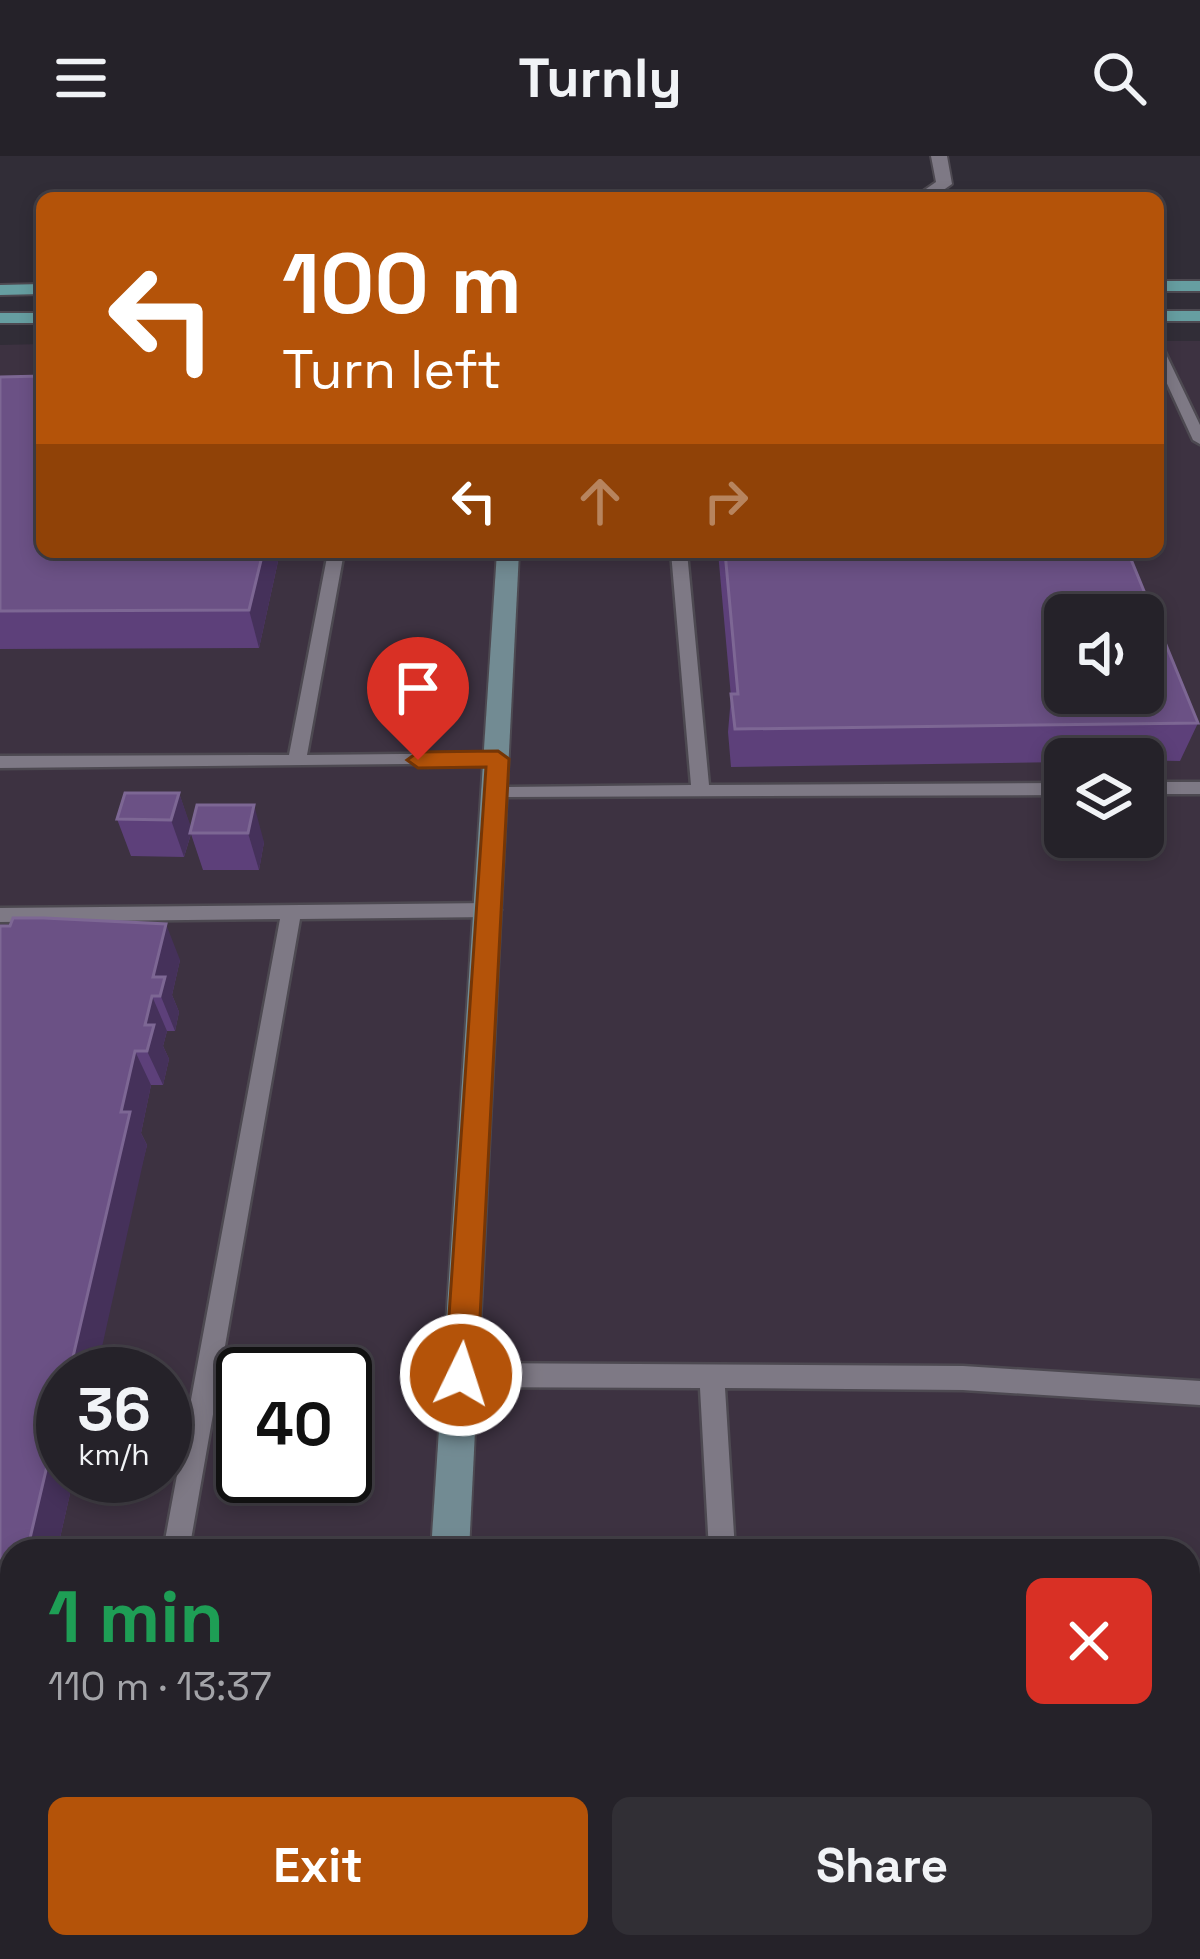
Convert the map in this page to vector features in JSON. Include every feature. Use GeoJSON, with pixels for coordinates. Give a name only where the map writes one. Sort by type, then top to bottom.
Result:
{"type":"FeatureCollection","features":[{"type":"Feature","properties":{"kind":"main road"},"geometry":{"type":"LineString","coordinates":[[1164,286],[1200,286]]}},
{"type":"Feature","properties":{"kind":"main road"},"geometry":{"type":"LineString","coordinates":[[0,290],[36,290]]}},
{"type":"Feature","properties":{"kind":"main road"},"geometry":{"type":"LineString","coordinates":[[1164,316],[1200,316]]}},
{"type":"Feature","properties":{"kind":"main road"},"geometry":{"type":"LineString","coordinates":[[0,318],[36,318]]}},
{"type":"Feature","properties":{"kind":"street"},"geometry":{"type":"LineString","coordinates":[[931,192],[944,184],[941,161]]}},
{"type":"Feature","properties":{"kind":"street"},"geometry":{"type":"LineString","coordinates":[[451,1539],[491,910],[508,558]]}},
{"type":"Feature","properties":{"kind":"lane"},"geometry":{"type":"LineString","coordinates":[[1164,375],[1200,440]]}},
{"type":"Feature","properties":{"kind":"lane"},"geometry":{"type":"LineString","coordinates":[[297,761],[335,558]]}},
{"type":"Feature","properties":{"kind":"lane"},"geometry":{"type":"LineString","coordinates":[[681,558],[700,790]]}},
{"type":"Feature","properties":{"kind":"lane"},"geometry":{"type":"LineString","coordinates":[[0,762],[498,759]]}},
{"type":"Feature","properties":{"kind":"lane"},"geometry":{"type":"LineString","coordinates":[[1164,788],[1200,788]]}},
{"type":"Feature","properties":{"kind":"lane"},"geometry":{"type":"LineString","coordinates":[[497,793],[1044,789]]}},
{"type":"Feature","properties":{"kind":"lane"},"geometry":{"type":"LineString","coordinates":[[0,915],[491,910]]}},
{"type":"Feature","properties":{"kind":"lane"},"geometry":{"type":"LineString","coordinates":[[178,1539],[291,913]]}},
{"type":"Feature","properties":{"kind":"lane"},"geometry":{"type":"LineString","coordinates":[[461,1375],[963,1378],[1200,1393]]}},
{"type":"Feature","properties":{"kind":"lane"},"geometry":{"type":"LineString","coordinates":[[712,1375],[721,1539]]}},
{"type":"Feature","properties":{"kind":"shaded area"},"geometry":{"type":"Polygon","coordinates":[[[1164,341],[1200,341],[1200,1539],[0,1539],[0,345],[36,344],[36,558],[1164,558],[1164,341]]]}},
{"type":"Feature","properties":{"kind":"building"},"geometry":{"type":"Polygon","coordinates":[[[36,376],[36,558],[262,558],[249,610],[0,611],[0,377],[36,376]]]}},
{"type":"Feature","properties":{"kind":"building"},"geometry":{"type":"Polygon","coordinates":[[[726,558],[1130,558],[1145,594],[1044,594],[1044,714],[1164,714],[1164,640],[1198,723],[735,729],[731,694],[738,694],[726,558]]]}},
{"type":"Feature","properties":{"kind":"building"},"geometry":{"type":"Polygon","coordinates":[[[125,793],[179,793],[171,820],[117,819],[125,793]]]}},
{"type":"Feature","properties":{"kind":"building"},"geometry":{"type":"Polygon","coordinates":[[[197,805],[254,805],[248,833],[190,833],[197,805]]]}},
{"type":"Feature","properties":{"kind":"building"},"geometry":{"type":"Polygon","coordinates":[[[13,918],[166,924],[153,977],[165,977],[160,996],[152,996],[145,1025],[154,1025],[147,1051],[135,1051],[121,1112],[130,1112],[75,1347],[36,1347],[38,1503],[30,1539],[0,1539],[0,926],[10,926],[13,918]]]}},
{"type":"Feature","properties":{"kind":"route"},"geometry":{"type":"LineString","coordinates":[[418,760],[498,759],[461,1375]]}}]}
